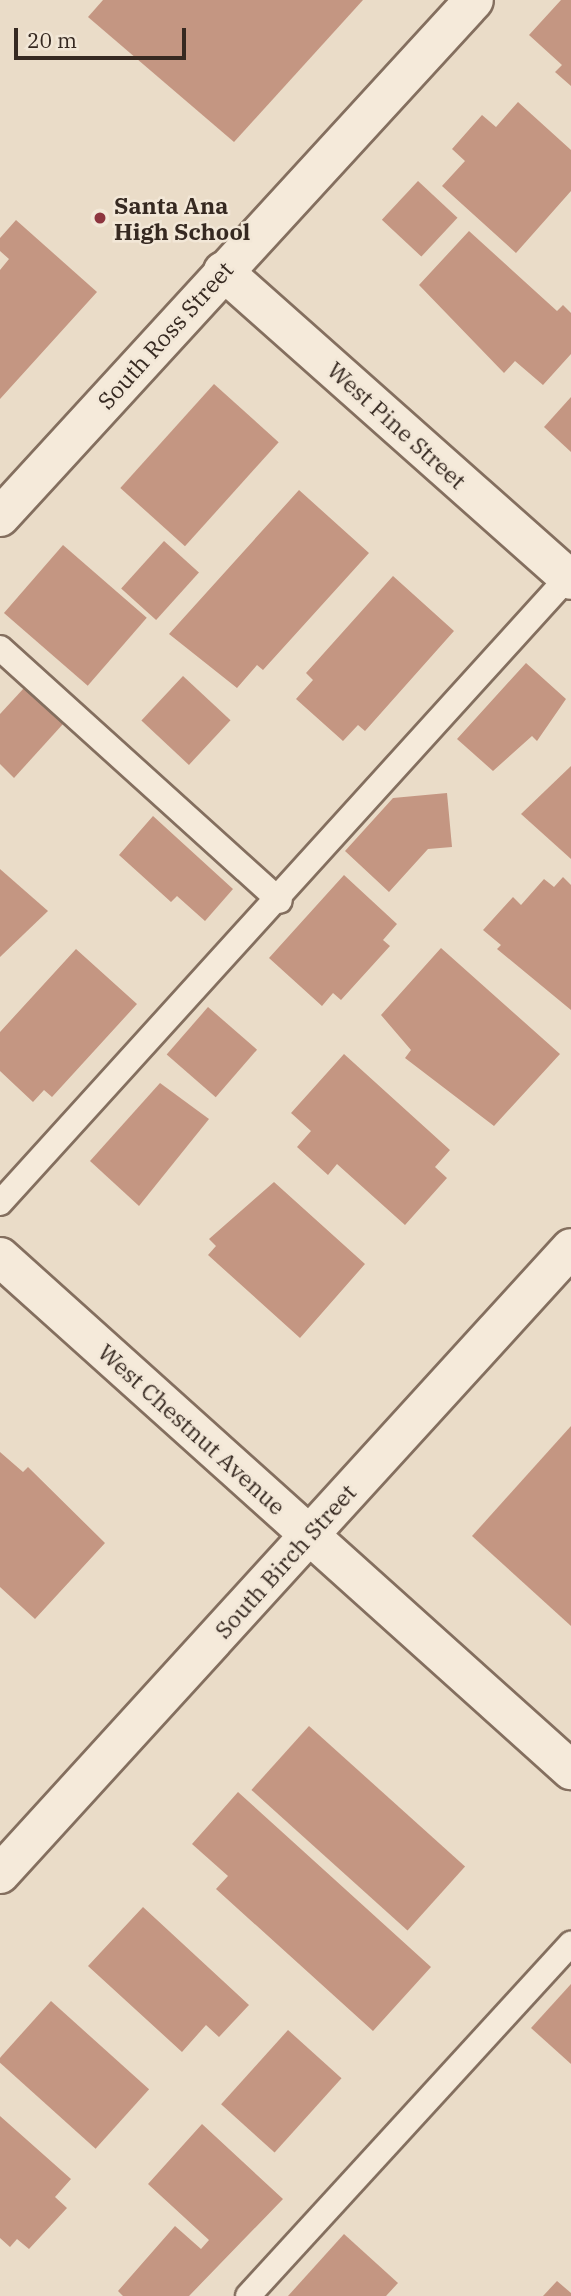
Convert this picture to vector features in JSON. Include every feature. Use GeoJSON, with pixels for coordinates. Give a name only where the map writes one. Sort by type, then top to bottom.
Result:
{"type":"FeatureCollection","features":[{"type":"Feature","properties":{"kind":"street","name":"South Ross Street"},"geometry":{"type":"LineString","coordinates":[[0,517],[474,0]]}},
{"type":"Feature","properties":{"kind":"street","name":"West Pine Street"},"geometry":{"type":"LineString","coordinates":[[223,271],[570,577]]}},
{"type":"Feature","properties":{"kind":"street","name":"South Birch Street"},"geometry":{"type":"LineString","coordinates":[[0,1874],[571,1248]]}},
{"type":"Feature","properties":{"kind":"street","name":"West Chestnut Avenue"},"geometry":{"type":"LineString","coordinates":[[0,1256],[571,1770]]}},
{"type":"Feature","properties":{"kind":"lane"},"geometry":{"type":"LineString","coordinates":[[0,1203],[280,901],[570,577]]}},
{"type":"Feature","properties":{"kind":"lane"},"geometry":{"type":"LineString","coordinates":[[0,648],[280,901]]}},
{"type":"Feature","properties":{"kind":"lane"},"geometry":{"type":"LineString","coordinates":[[248,2296],[571,1944]]}},
{"type":"Feature","properties":{"kind":"building"},"geometry":{"type":"Polygon","coordinates":[[[103,0],[363,0],[234,142],[88,17],[103,0]]]}},
{"type":"Feature","properties":{"kind":"building"},"geometry":{"type":"Polygon","coordinates":[[[561,0],[571,0],[571,86],[555,72],[562,65],[529,35],[561,0]]]}},
{"type":"Feature","properties":{"kind":"building"},"geometry":{"type":"Polygon","coordinates":[[[518,102],[571,150],[571,191],[516,253],[442,186],[465,161],[452,149],[482,115],[496,127],[518,102]]]}},
{"type":"Feature","properties":{"kind":"building"},"geometry":{"type":"Polygon","coordinates":[[[418,181],[457,218],[421,257],[382,220],[418,181]]]}},
{"type":"Feature","properties":{"kind":"building"},"geometry":{"type":"Polygon","coordinates":[[[16,220],[97,292],[0,399],[0,270],[9,259],[0,251],[0,238],[16,220]]]}},
{"type":"Feature","properties":{"kind":"building"},"geometry":{"type":"Polygon","coordinates":[[[469,231],[557,311],[563,305],[571,313],[571,354],[543,385],[515,361],[504,373],[419,285],[469,231]]]}},
{"type":"Feature","properties":{"kind":"building"},"geometry":{"type":"Polygon","coordinates":[[[214,384],[279,442],[185,546],[120,488],[214,384]]]}},
{"type":"Feature","properties":{"kind":"building"},"geometry":{"type":"Polygon","coordinates":[[[571,397],[571,452],[544,427],[571,397]]]}},
{"type":"Feature","properties":{"kind":"building"},"geometry":{"type":"Polygon","coordinates":[[[299,490],[369,553],[263,670],[257,665],[237,688],[169,634],[299,490]]]}},
{"type":"Feature","properties":{"kind":"building"},"geometry":{"type":"Polygon","coordinates":[[[164,541],[199,572],[156,620],[121,589],[164,541]]]}},
{"type":"Feature","properties":{"kind":"building"},"geometry":{"type":"Polygon","coordinates":[[[63,545],[147,618],[88,686],[4,613],[63,545]]]}},
{"type":"Feature","properties":{"kind":"building"},"geometry":{"type":"Polygon","coordinates":[[[393,576],[454,631],[365,731],[358,725],[343,741],[296,699],[313,680],[306,673],[393,576]]]}},
{"type":"Feature","properties":{"kind":"building"},"geometry":{"type":"Polygon","coordinates":[[[526,663],[566,699],[537,741],[532,736],[493,771],[457,739],[526,663]]]}},
{"type":"Feature","properties":{"kind":"building"},"geometry":{"type":"Polygon","coordinates":[[[183,676],[231,720],[189,765],[141,721],[183,676]]]}},
{"type":"Feature","properties":{"kind":"building"},"geometry":{"type":"Polygon","coordinates":[[[24,688],[63,724],[14,778],[0,764],[0,714],[24,688]]]}},
{"type":"Feature","properties":{"kind":"building"},"geometry":{"type":"Polygon","coordinates":[[[571,766],[571,859],[521,814],[571,766]]]}},
{"type":"Feature","properties":{"kind":"building"},"geometry":{"type":"Polygon","coordinates":[[[447,793],[452,847],[428,849],[389,892],[345,851],[393,798],[447,793]]]}},
{"type":"Feature","properties":{"kind":"building"},"geometry":{"type":"Polygon","coordinates":[[[153,816],[233,889],[205,921],[177,896],[171,902],[119,855],[153,816]]]}},
{"type":"Feature","properties":{"kind":"building"},"geometry":{"type":"Polygon","coordinates":[[[0,869],[48,911],[0,957],[0,869]]]}},
{"type":"Feature","properties":{"kind":"building"},"geometry":{"type":"Polygon","coordinates":[[[344,875],[397,924],[383,940],[390,946],[341,1000],[333,993],[322,1006],[269,958],[344,875]]]}},
{"type":"Feature","properties":{"kind":"building"},"geometry":{"type":"Polygon","coordinates":[[[563,877],[571,885],[571,1010],[497,949],[501,945],[483,930],[513,897],[521,905],[544,879],[554,887],[563,877]]]}},
{"type":"Feature","properties":{"kind":"building"},"geometry":{"type":"Polygon","coordinates":[[[441,948],[560,1054],[494,1126],[405,1058],[411,1050],[381,1015],[441,948]]]}},
{"type":"Feature","properties":{"kind":"building"},"geometry":{"type":"Polygon","coordinates":[[[76,949],[137,1004],[52,1097],[44,1090],[33,1102],[0,1071],[0,1032],[76,949]]]}},
{"type":"Feature","properties":{"kind":"building"},"geometry":{"type":"Polygon","coordinates":[[[208,1007],[257,1050],[216,1097],[167,1055],[208,1007]]]}},
{"type":"Feature","properties":{"kind":"building"},"geometry":{"type":"Polygon","coordinates":[[[344,1054],[450,1150],[435,1167],[447,1178],[405,1225],[337,1164],[328,1175],[297,1147],[311,1131],[291,1113],[344,1054]]]}},
{"type":"Feature","properties":{"kind":"building"},"geometry":{"type":"Polygon","coordinates":[[[160,1083],[209,1119],[139,1206],[90,1161],[160,1083]]]}},
{"type":"Feature","properties":{"kind":"building"},"geometry":{"type":"Polygon","coordinates":[[[274,1182],[365,1264],[300,1338],[208,1255],[216,1246],[209,1239],[274,1182]]]}},
{"type":"Feature","properties":{"kind":"building"},"geometry":{"type":"Polygon","coordinates":[[[571,1426],[571,1626],[472,1536],[571,1426]]]}},
{"type":"Feature","properties":{"kind":"building"},"geometry":{"type":"Polygon","coordinates":[[[0,1452],[23,1472],[28,1467],[105,1543],[35,1619],[0,1587],[0,1452]]]}},
{"type":"Feature","properties":{"kind":"building"},"geometry":{"type":"Polygon","coordinates":[[[309,1726],[465,1867],[408,1930],[251,1790],[309,1726]]]}},
{"type":"Feature","properties":{"kind":"building"},"geometry":{"type":"Polygon","coordinates":[[[238,1792],[431,1967],[373,2031],[216,1889],[228,1876],[192,1844],[238,1792]]]}},
{"type":"Feature","properties":{"kind":"building"},"geometry":{"type":"Polygon","coordinates":[[[143,1907],[249,2005],[219,2037],[206,2025],[182,2052],[88,1966],[143,1907]]]}},
{"type":"Feature","properties":{"kind":"building"},"geometry":{"type":"Polygon","coordinates":[[[571,1984],[571,2064],[531,2028],[571,1984]]]}},
{"type":"Feature","properties":{"kind":"building"},"geometry":{"type":"Polygon","coordinates":[[[51,2001],[149,2089],[96,2149],[0,2063],[0,2058],[51,2001]]]}},
{"type":"Feature","properties":{"kind":"building"},"geometry":{"type":"Polygon","coordinates":[[[288,2030],[342,2078],[275,2152],[221,2104],[288,2030]]]}},
{"type":"Feature","properties":{"kind":"building"},"geometry":{"type":"Polygon","coordinates":[[[0,2116],[71,2179],[55,2197],[67,2208],[29,2249],[17,2239],[10,2247],[0,2238],[0,2116]]]}},
{"type":"Feature","properties":{"kind":"building"},"geometry":{"type":"Polygon","coordinates":[[[202,2124],[283,2199],[189,2296],[123,2296],[118,2291],[175,2226],[201,2249],[209,2240],[148,2184],[202,2124]]]}},
{"type":"Feature","properties":{"kind":"building"},"geometry":{"type":"Polygon","coordinates":[[[344,2234],[398,2283],[386,2296],[288,2296],[344,2234]]]}},
{"type":"Feature","properties":{"kind":"building"},"geometry":{"type":"Polygon","coordinates":[[[557,2281],[571,2296],[543,2296],[557,2281]]]}},
{"type":"Feature","properties":{"kind":"place","name":"Santa Ana High School"},"geometry":{"type":"Point","coordinates":[100,218]}}]}
